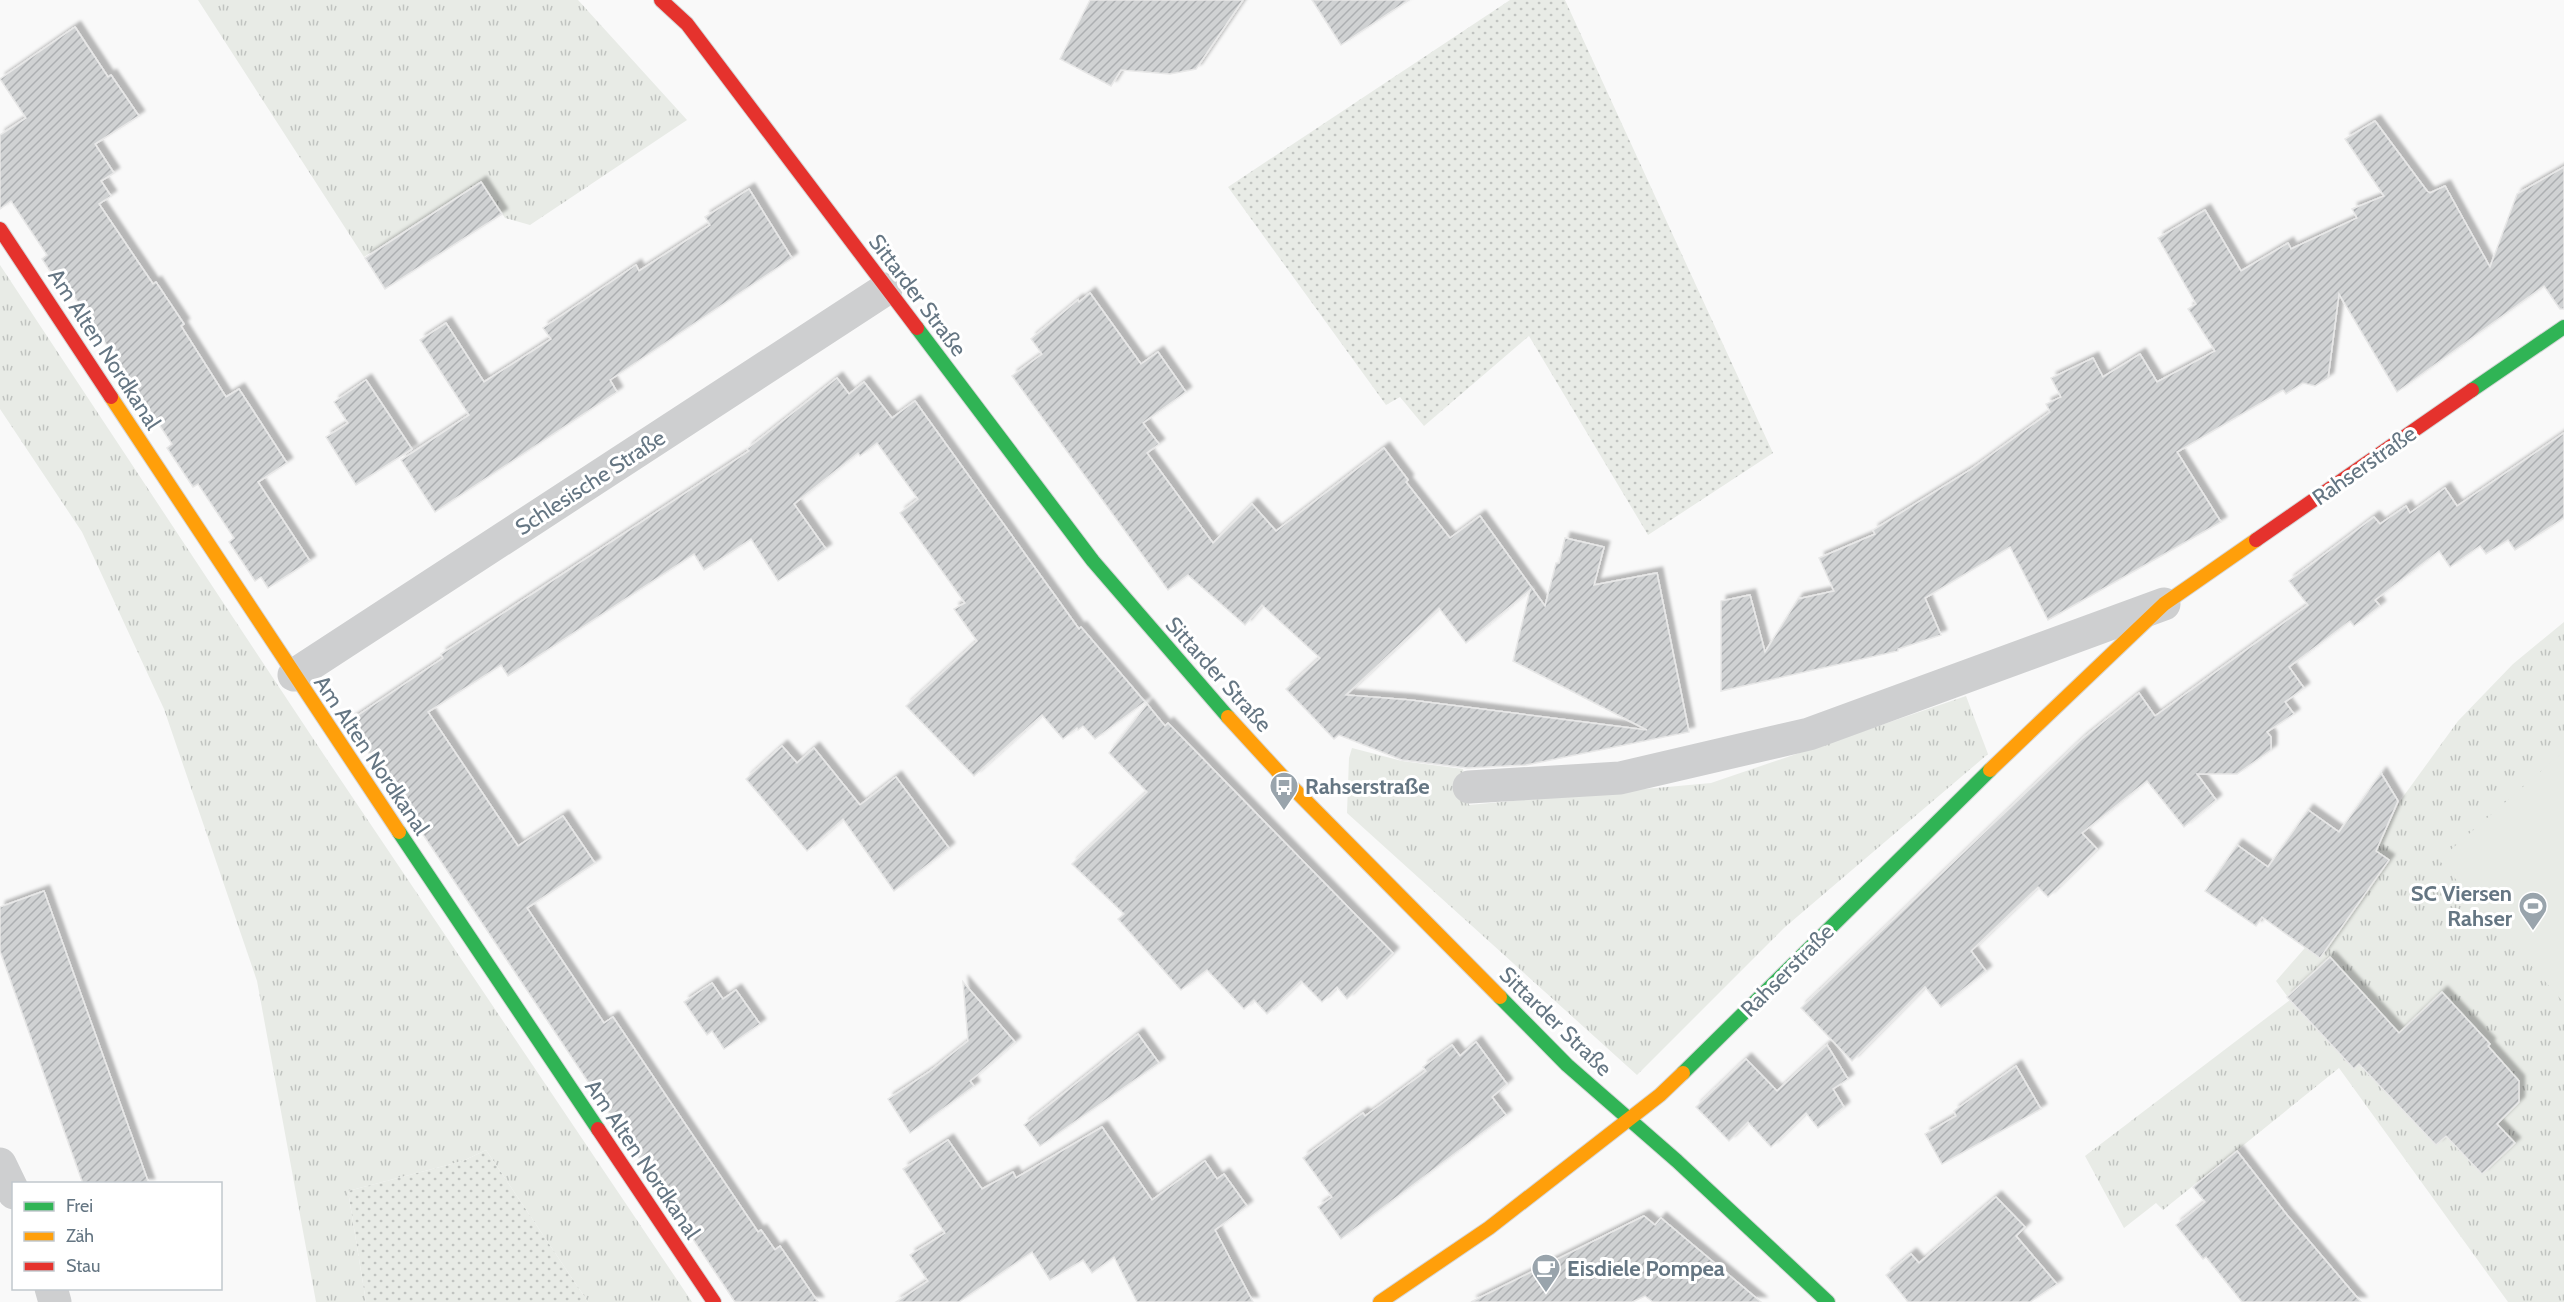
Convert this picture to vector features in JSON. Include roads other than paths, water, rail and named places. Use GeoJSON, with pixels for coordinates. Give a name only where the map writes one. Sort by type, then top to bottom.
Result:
{"type":"FeatureCollection","features":[{"type":"Feature","properties":{"kind":"street","name":"Sittarder Straße"},"geometry":{"type":"LineString","coordinates":[[661,0],[687,24],[1093,561],[1171,653],[1294,789],[1567,1065],[1630,1119],[1828,1302]]}},
{"type":"Feature","properties":{"kind":"street","name":"Am Alten Nordkanal"},"geometry":{"type":"LineString","coordinates":[[0,229],[294,675],[714,1302]]}},
{"type":"Feature","properties":{"kind":"street","name":"Schlesische Straße"},"geometry":{"type":"LineString","coordinates":[[294,675],[886,289]]}},
{"type":"Feature","properties":{"kind":"street","name":"Rahserstraße"},"geometry":{"type":"LineString","coordinates":[[1380,1302],[1489,1228],[1660,1095],[2027,734],[2164,604],[2564,327]]}},
{"type":"Feature","properties":{"kind":"street","name":"Rahserstraße"},"geometry":{"type":"LineString","coordinates":[[1469,787],[1620,777],[1809,734],[2164,604]]}},
{"type":"Feature","properties":{"kind":"street"},"geometry":{"type":"LineString","coordinates":[[0,1164],[12,1188]]}},
{"type":"Feature","properties":{"kind":"place","name":"Rahserstraße"},"geometry":{"type":"Point","coordinates":[1284,812]}},
{"type":"Feature","properties":{"kind":"place","name":"SC Viersen Rahser"},"geometry":{"type":"Point","coordinates":[2533,932]}},
{"type":"Feature","properties":{"kind":"place","name":"Eisdiele Pompea"},"geometry":{"type":"Point","coordinates":[1546,1294]}}]}
